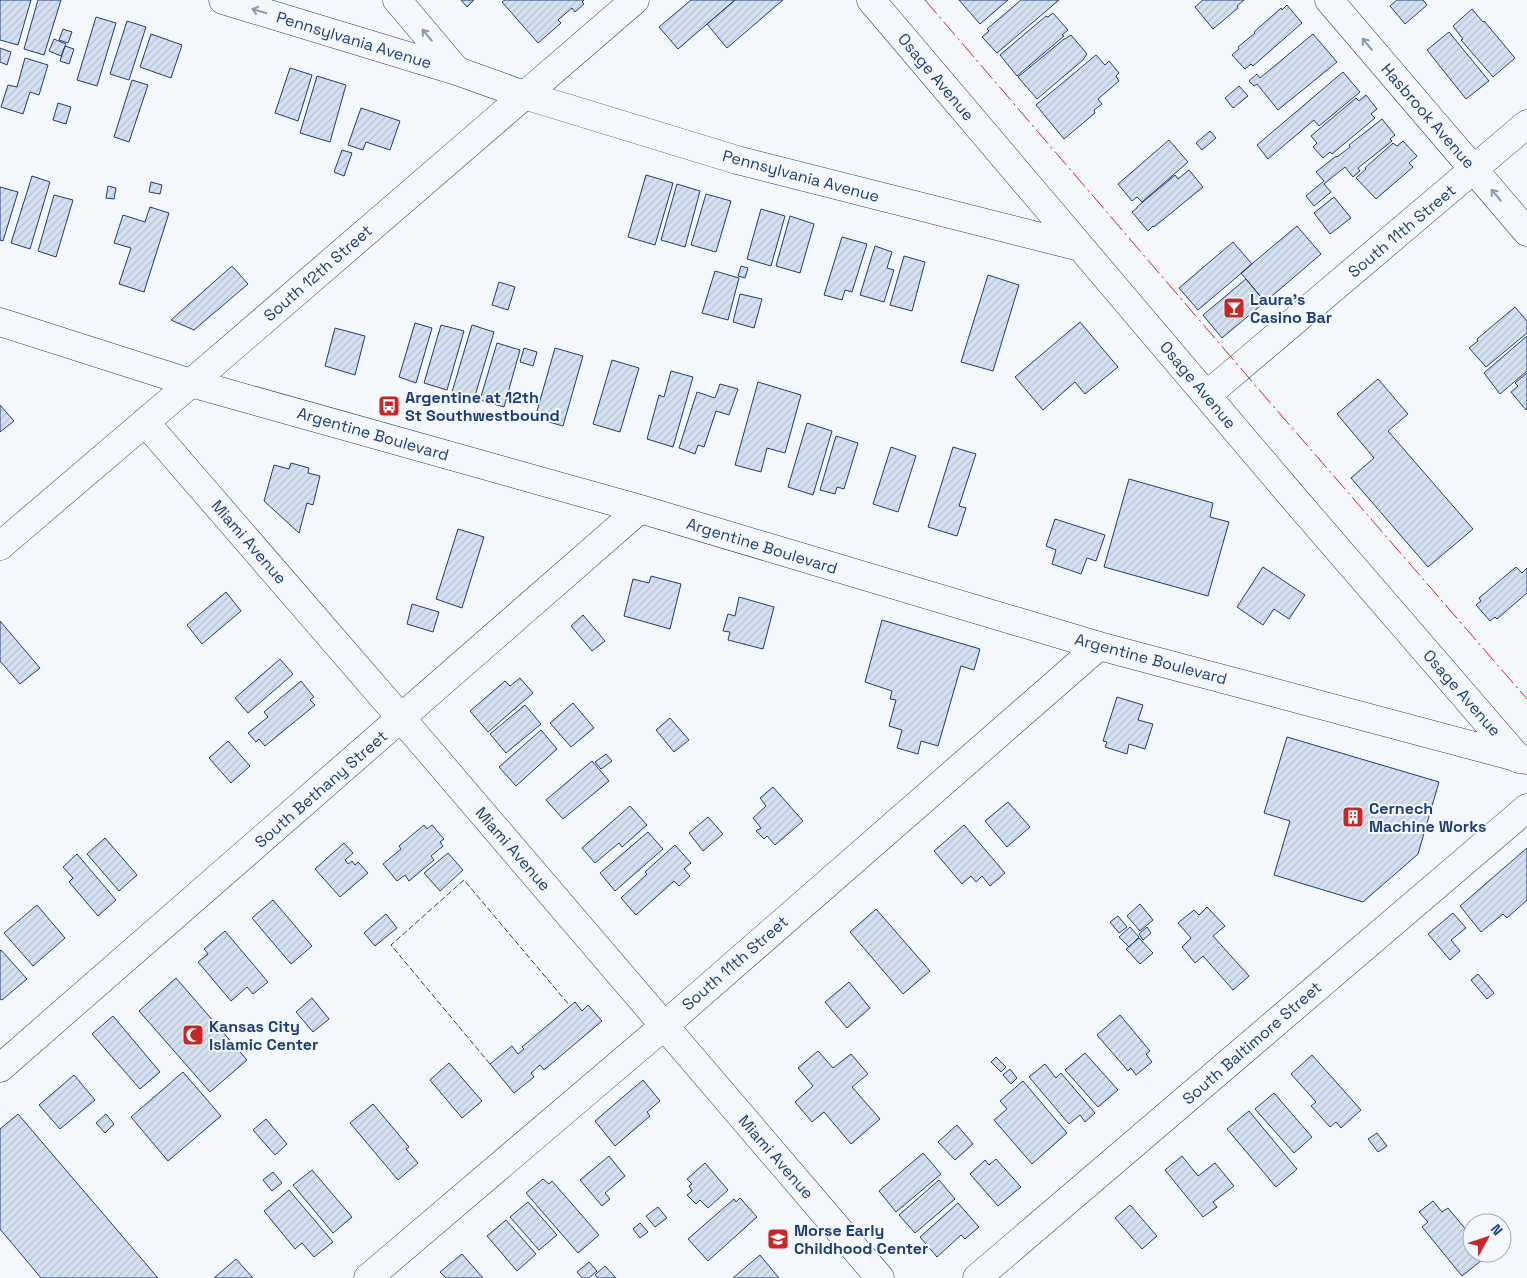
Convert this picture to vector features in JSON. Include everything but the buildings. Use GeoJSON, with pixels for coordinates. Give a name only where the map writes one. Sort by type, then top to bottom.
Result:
{"type":"FeatureCollection","features":[{"type":"Feature","properties":{"kind":"street","name":"Pennsylvania Avenue"},"geometry":{"type":"LineString","coordinates":[[223,0],[457,71],[524,95],[737,160],[1080,247]]}},
{"type":"Feature","properties":{"kind":"street"},"geometry":{"type":"LineString","coordinates":[[397,0],[457,71]]}},
{"type":"Feature","properties":{"kind":"street","name":"South 12th Street"},"geometry":{"type":"LineString","coordinates":[[0,546],[635,0]]}},
{"type":"Feature","properties":{"kind":"street","name":"Osage Avenue"},"geometry":{"type":"LineString","coordinates":[[871,0],[1291,495],[1524,762]]}},
{"type":"Feature","properties":{"kind":"street","name":"Hasbrook Avenue"},"geometry":{"type":"LineString","coordinates":[[1330,0],[1527,232]]}},
{"type":"Feature","properties":{"kind":"street","name":"South 11th Street"},"geometry":{"type":"LineString","coordinates":[[1207,395],[1527,124]]}},
{"type":"Feature","properties":{"kind":"street","name":"Argentine Boulevard"},"geometry":{"type":"LineString","coordinates":[[0,322],[191,383],[640,509],[1099,646],[1524,762]]}},
{"type":"Feature","properties":{"kind":"street","name":"Miami Avenue"},"geometry":{"type":"LineString","coordinates":[[145,422],[880,1278]]}},
{"type":"Feature","properties":{"kind":"street","name":"South Bethany Street"},"geometry":{"type":"LineString","coordinates":[[0,1068],[640,509]]}},
{"type":"Feature","properties":{"kind":"street","name":"South 11th Street"},"geometry":{"type":"LineString","coordinates":[[368,1278],[664,1026],[1099,646]]}},
{"type":"Feature","properties":{"kind":"street","name":"South Baltimore Street"},"geometry":{"type":"LineString","coordinates":[[978,1278],[1527,808]]}},
{"type":"Feature","properties":{"kind":"fence"},"geometry":{"type":"LineString","coordinates":[[490,1064],[391,945],[464,880],[570,1006]]}},
{"type":"Feature","properties":{"kind":"power"},"geometry":{"type":"LineString","coordinates":[[925,0],[1527,699]]}},
{"type":"Feature","properties":{"kind":"place","name":"Laura's Casino Bar"},"geometry":{"type":"Point","coordinates":[1234,308]}},
{"type":"Feature","properties":{"kind":"place","name":"Argentine at 12th St Southwestbound"},"geometry":{"type":"Point","coordinates":[389,406]}},
{"type":"Feature","properties":{"kind":"place","name":"Cernech Machine Works"},"geometry":{"type":"Point","coordinates":[1353,817]}},
{"type":"Feature","properties":{"kind":"place","name":"Kansas City Islamic Center"},"geometry":{"type":"Point","coordinates":[193,1035]}},
{"type":"Feature","properties":{"kind":"place","name":"Morse Early Childhood Center"},"geometry":{"type":"Point","coordinates":[778,1239]}}]}
